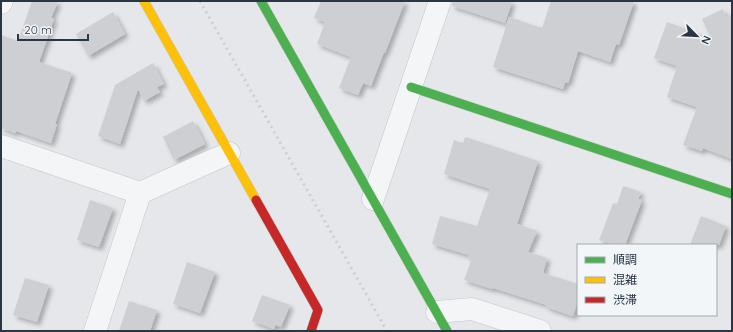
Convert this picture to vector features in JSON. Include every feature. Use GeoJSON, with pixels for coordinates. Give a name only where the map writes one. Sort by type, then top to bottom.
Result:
{"type":"FeatureCollection","features":[{"type":"Feature","properties":{"kind":"street"},"geometry":{"type":"LineString","coordinates":[[144,1],[318,310],[311,331]]}},
{"type":"Feature","properties":{"kind":"street"},"geometry":{"type":"LineString","coordinates":[[261,1],[447,331]]}},
{"type":"Feature","properties":{"kind":"street"},"geometry":{"type":"LineString","coordinates":[[373,199],[440,1]]}},
{"type":"Feature","properties":{"kind":"street"},"geometry":{"type":"LineString","coordinates":[[411,87],[732,194]]}},
{"type":"Feature","properties":{"kind":"street"},"geometry":{"type":"LineString","coordinates":[[1,146],[140,193],[229,153]]}},
{"type":"Feature","properties":{"kind":"street"},"geometry":{"type":"LineString","coordinates":[[95,331],[140,193]]}},
{"type":"Feature","properties":{"kind":"street"},"geometry":{"type":"LineString","coordinates":[[437,312],[472,309],[540,331]]}},
{"type":"Feature","properties":{"kind":"building"},"geometry":{"type":"Polygon","coordinates":[[[32,1],[58,1],[51,18],[54,19],[39,62],[72,73],[55,124],[57,124],[51,143],[16,131],[15,133],[1,128],[1,35],[18,41],[32,1]]]}},
{"type":"Feature","properties":{"kind":"building"},"geometry":{"type":"Polygon","coordinates":[[[321,1],[405,1],[371,86],[363,83],[358,95],[339,88],[351,57],[317,44],[325,22],[314,18],[321,1]]]}},
{"type":"Feature","properties":{"kind":"building"},"geometry":{"type":"Polygon","coordinates":[[[452,1],[512,1],[505,23],[452,6],[452,1]]]}},
{"type":"Feature","properties":{"kind":"building"},"geometry":{"type":"Polygon","coordinates":[[[551,1],[634,1],[619,45],[616,44],[610,62],[578,51],[568,83],[565,82],[563,89],[493,67],[509,17],[542,28],[551,1]]]}},
{"type":"Feature","properties":{"kind":"building"},"geometry":{"type":"Polygon","coordinates":[[[723,9],[726,17],[732,14],[732,159],[703,148],[702,151],[683,145],[697,107],[667,97],[677,66],[654,58],[667,22],[711,38],[702,19],[723,9]]]}},
{"type":"Feature","properties":{"kind":"building"},"geometry":{"type":"Polygon","coordinates":[[[113,12],[125,34],[88,56],[76,34],[113,12]]]}},
{"type":"Feature","properties":{"kind":"building"},"geometry":{"type":"Polygon","coordinates":[[[153,63],[164,84],[157,87],[160,92],[144,101],[138,89],[120,144],[98,136],[115,85],[153,63]]]}},
{"type":"Feature","properties":{"kind":"building"},"geometry":{"type":"Polygon","coordinates":[[[193,121],[205,144],[174,160],[163,137],[193,121]]]}},
{"type":"Feature","properties":{"kind":"building"},"geometry":{"type":"Polygon","coordinates":[[[465,137],[538,161],[517,224],[537,231],[528,252],[547,258],[543,273],[577,284],[577,303],[573,316],[546,307],[547,305],[464,280],[471,261],[468,260],[469,255],[432,244],[440,216],[477,226],[490,189],[444,174],[454,140],[463,143],[465,137]]]}},
{"type":"Feature","properties":{"kind":"building"},"geometry":{"type":"Polygon","coordinates":[[[623,186],[641,192],[638,199],[642,200],[625,244],[612,244],[599,240],[613,203],[617,204],[623,186]]]}},
{"type":"Feature","properties":{"kind":"building"},"geometry":{"type":"Polygon","coordinates":[[[90,200],[113,208],[99,247],[77,240],[90,200]]]}},
{"type":"Feature","properties":{"kind":"building"},"geometry":{"type":"Polygon","coordinates":[[[701,216],[726,226],[719,245],[690,244],[701,216]]]}},
{"type":"Feature","properties":{"kind":"building"},"geometry":{"type":"Polygon","coordinates":[[[187,262],[215,272],[200,313],[173,304],[187,262]]]}},
{"type":"Feature","properties":{"kind":"building"},"geometry":{"type":"Polygon","coordinates":[[[25,278],[49,285],[37,322],[13,315],[25,278]]]}},
{"type":"Feature","properties":{"kind":"building"},"geometry":{"type":"Polygon","coordinates":[[[262,295],[290,305],[281,327],[275,325],[274,329],[252,321],[262,295]]]}},
{"type":"Feature","properties":{"kind":"building"},"geometry":{"type":"Polygon","coordinates":[[[129,301],[157,310],[150,331],[119,331],[129,301]]]}},
{"type":"Feature","properties":{"kind":"railway"},"geometry":{"type":"LineString","coordinates":[[200,1],[387,331]]}},
{"type":"Feature","properties":{"kind":"traffic: fast"},"geometry":{"type":"LineString","coordinates":[[261,1],[447,331]]}},
{"type":"Feature","properties":{"kind":"traffic: fast"},"geometry":{"type":"LineString","coordinates":[[411,87],[732,194]]}},
{"type":"Feature","properties":{"kind":"traffic: slow"},"geometry":{"type":"LineString","coordinates":[[144,1],[256,200]]}},
{"type":"Feature","properties":{"kind":"traffic: jam"},"geometry":{"type":"LineString","coordinates":[[256,200],[318,310],[311,331]]}}]}
